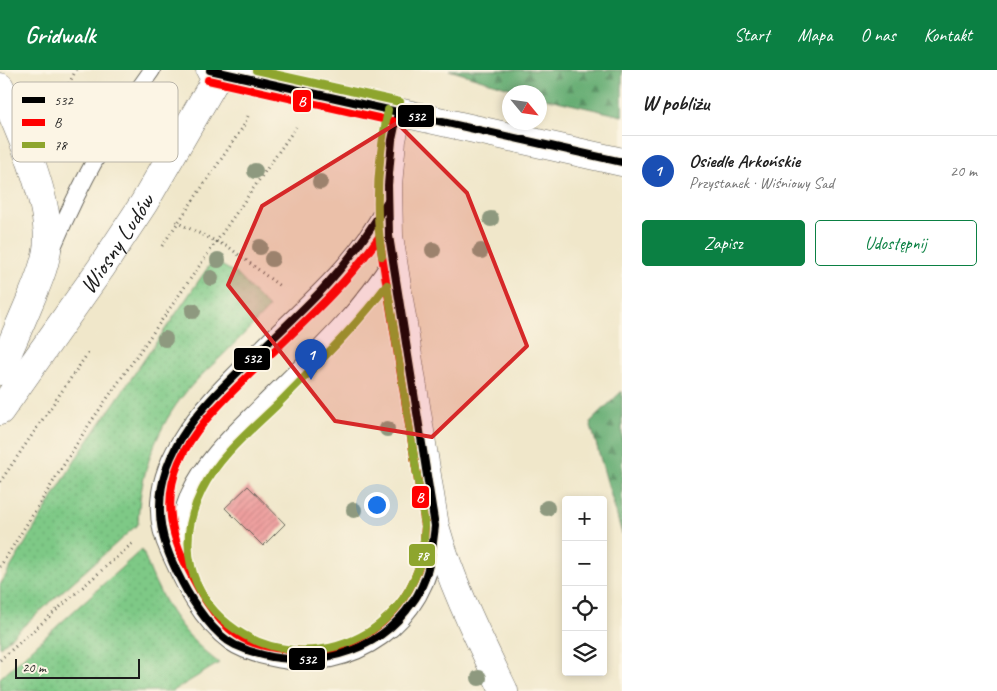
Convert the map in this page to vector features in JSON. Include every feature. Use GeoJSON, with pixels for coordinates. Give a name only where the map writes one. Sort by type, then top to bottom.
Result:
{"type":"FeatureCollection","features":[{"type":"Feature","properties":{"kind":"street"},"geometry":{"type":"LineString","coordinates":[[217,71],[622,162]]}},
{"type":"Feature","properties":{"kind":"street","name":"Wiosny Ludów"},"geometry":{"type":"LineString","coordinates":[[178,142],[217,71]]}},
{"type":"Feature","properties":{"kind":"street"},"geometry":{"type":"LineString","coordinates":[[0,87],[12,116]]}},
{"type":"Feature","properties":{"kind":"street"},"geometry":{"type":"LineString","coordinates":[[398,112],[392,140],[387,202],[392,259],[435,526],[470,618],[504,691]]}},
{"type":"Feature","properties":{"kind":"street"},"geometry":{"type":"LineString","coordinates":[[31,162],[45,216],[47,250],[37,286]]}},
{"type":"Feature","properties":{"kind":"street","name":"Wiosny Ludów"},"geometry":{"type":"LineString","coordinates":[[0,411],[144,204],[167,162]]}},
{"type":"Feature","properties":{"kind":"street","name":"Wiosny Ludów"},"geometry":{"type":"LineString","coordinates":[[0,371],[37,286]]}},
{"type":"Feature","properties":{"kind":"lane","name":"Wiosny Ludów"},"geometry":{"type":"LineString","coordinates":[[144,82],[152,70]]}},
{"type":"Feature","properties":{"kind":"lane","name":"Wiosny Ludów"},"geometry":{"type":"LineString","coordinates":[[37,286],[94,162]]}},
{"type":"Feature","properties":{"kind":"lane"},"geometry":{"type":"LineString","coordinates":[[387,202],[375,225],[357,249],[216,393],[185,431],[174,449],[164,476],[160,490],[159,519],[167,549],[183,581],[203,616],[221,634],[232,644],[255,654],[285,662],[306,663],[339,658],[367,647],[402,620],[413,604],[431,569],[435,526]]}},
{"type":"Feature","properties":{"kind":"lane"},"geometry":{"type":"LineString","coordinates":[[183,581],[179,560],[180,529],[183,512],[198,477],[219,449],[358,306],[383,275],[392,259]]}},
{"type":"Feature","properties":{"kind":"path"},"geometry":{"type":"LineString","coordinates":[[0,567],[88,426],[293,130]]}},
{"type":"Feature","properties":{"kind":"path"},"geometry":{"type":"LineString","coordinates":[[178,223],[230,248],[279,286]]}},
{"type":"Feature","properties":{"kind":"path"},"geometry":{"type":"LineString","coordinates":[[0,660],[159,519]]}},
{"type":"Feature","properties":{"kind":"highlighted area"},"geometry":{"type":"Polygon","coordinates":[[[397,123],[467,193],[527,346],[432,437],[335,421],[228,285],[262,206],[397,123]]]}},
{"type":"Feature","properties":{"kind":"green space"},"geometry":{"type":"Polygon","coordinates":[[[449,70],[622,70],[622,116],[547,99],[547,85],[502,86],[449,70]]]}},
{"type":"Feature","properties":{"kind":"green space"},"geometry":{"type":"Polygon","coordinates":[[[213,260],[238,275],[269,308],[192,385],[168,418],[148,462],[141,493],[138,524],[0,647],[0,585],[79,454],[213,260]]]}},
{"type":"Feature","properties":{"kind":"green space"},"geometry":{"type":"Polygon","coordinates":[[[622,391],[622,534],[590,422],[622,391]]]}},
{"type":"Feature","properties":{"kind":"green space"},"geometry":{"type":"Polygon","coordinates":[[[142,549],[155,583],[181,626],[192,639],[219,663],[173,691],[0,691],[0,678],[142,549]]]}},
{"type":"Feature","properties":{"kind":"building"},"geometry":{"type":"Polygon","coordinates":[[[248,486],[285,524],[263,546],[225,508],[248,486]]]}},
{"type":"Feature","properties":{"kind":"transit line","name":"532"},"geometry":{"type":"LineString","coordinates":[[210,70],[622,162]]}},
{"type":"Feature","properties":{"kind":"transit line","name":"78"},"geometry":{"type":"LineString","coordinates":[[256,70],[400,102]]}},
{"type":"Feature","properties":{"kind":"transit line","name":"B"},"geometry":{"type":"LineString","coordinates":[[208,80],[396,122]]}},
{"type":"Feature","properties":{"kind":"transit line","name":"78"},"geometry":{"type":"LineString","coordinates":[[382,256],[378,220],[378,183],[388,110]]}},
{"type":"Feature","properties":{"kind":"transit line","name":"532"},"geometry":{"type":"LineString","coordinates":[[387,202],[364,238],[330,281],[203,409],[189,426],[168,464],[162,485],[160,517],[163,537],[173,564],[198,609],[219,634],[235,645],[257,653],[280,658],[304,659],[327,657],[349,651],[370,641],[390,628],[406,611],[418,594],[428,569],[435,526],[389,236],[388,185],[392,140],[398,112]]}},
{"type":"Feature","properties":{"kind":"transit line","name":"B"},"geometry":{"type":"LineString","coordinates":[[379,237],[425,526],[422,557],[414,579],[403,599],[389,616],[373,630],[354,640],[334,648],[312,651],[288,650],[255,644],[237,635],[221,621],[202,594],[186,565],[172,527],[170,514],[171,488],[174,475],[185,449],[210,414],[335,291],[379,237]]}},
{"type":"Feature","properties":{"kind":"transit line","name":"78"},"geometry":{"type":"LineString","coordinates":[[387,285],[425,526],[423,553],[419,568],[409,589],[396,608],[369,632],[332,647],[294,650],[259,642],[228,624],[205,599],[191,567],[189,530],[202,490],[226,455],[334,347],[387,285]]}},
{"type":"Feature","properties":{"kind":"place","name":"Osiedle Arkońskie"},"geometry":{"type":"Point","coordinates":[311,380]}}]}
